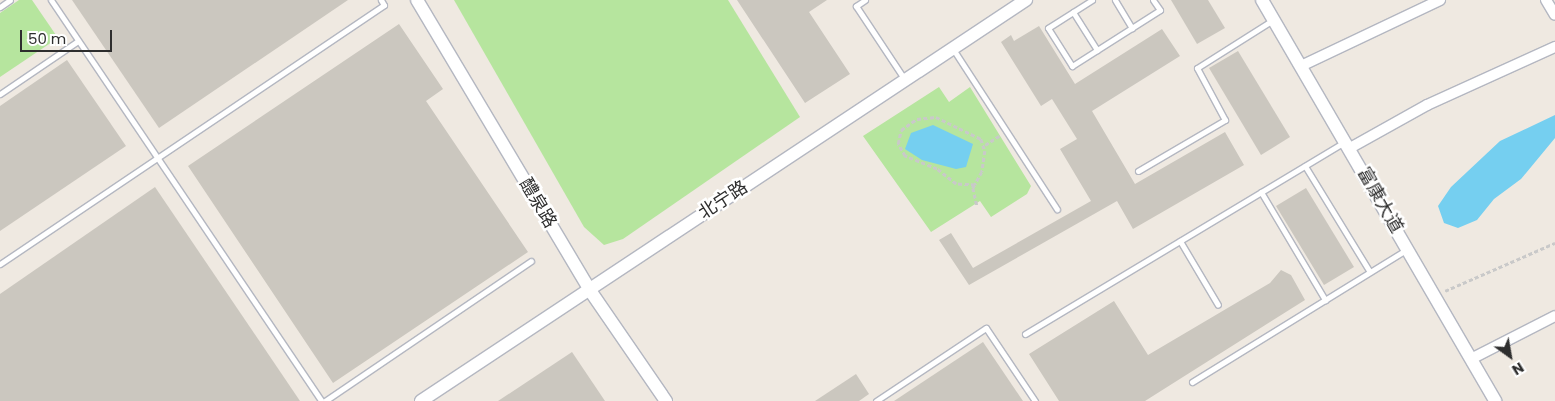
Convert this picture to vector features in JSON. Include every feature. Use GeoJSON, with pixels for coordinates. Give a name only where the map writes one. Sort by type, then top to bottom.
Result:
{"type":"FeatureCollection","features":[{"type":"Feature","properties":{"kind":"street","name":"醴泉路"},"geometry":{"type":"LineString","coordinates":[[418,0],[589,289],[666,401]]}},
{"type":"Feature","properties":{"kind":"street","name":"北宁路"},"geometry":{"type":"LineString","coordinates":[[421,401],[1024,0]]}},
{"type":"Feature","properties":{"kind":"street","name":"富康大道"},"geometry":{"type":"LineString","coordinates":[[1262,0],[1348,145],[1495,401]]}},
{"type":"Feature","properties":{"kind":"street"},"geometry":{"type":"LineString","coordinates":[[1302,66],[1440,0]]}},
{"type":"Feature","properties":{"kind":"street"},"geometry":{"type":"LineString","coordinates":[[1546,0],[1555,15]]}},
{"type":"Feature","properties":{"kind":"street"},"geometry":{"type":"LineString","coordinates":[[1348,145],[1427,105],[1555,47]]}},
{"type":"Feature","properties":{"kind":"street"},"geometry":{"type":"LineString","coordinates":[[1471,359],[1555,316]]}},
{"type":"Feature","properties":{"kind":"lane"},"geometry":{"type":"LineString","coordinates":[[0,7],[10,0]]}},
{"type":"Feature","properties":{"kind":"lane"},"geometry":{"type":"LineString","coordinates":[[51,0],[321,401]]}},
{"type":"Feature","properties":{"kind":"lane"},"geometry":{"type":"LineString","coordinates":[[0,264],[384,5],[381,0]]}},
{"type":"Feature","properties":{"kind":"lane"},"geometry":{"type":"LineString","coordinates":[[865,0],[856,6],[905,80]]}},
{"type":"Feature","properties":{"kind":"lane"},"geometry":{"type":"LineString","coordinates":[[1115,0],[1132,28]]}},
{"type":"Feature","properties":{"kind":"lane"},"geometry":{"type":"LineString","coordinates":[[1090,1],[1048,28],[1072,66],[1160,10],[1153,0]]}},
{"type":"Feature","properties":{"kind":"lane"},"geometry":{"type":"LineString","coordinates":[[1073,12],[1097,50]]}},
{"type":"Feature","properties":{"kind":"lane"},"geometry":{"type":"LineString","coordinates":[[1138,172],[1225,120],[1197,68],[1274,20]]}},
{"type":"Feature","properties":{"kind":"lane"},"geometry":{"type":"LineString","coordinates":[[0,94],[78,41]]}},
{"type":"Feature","properties":{"kind":"lane"},"geometry":{"type":"LineString","coordinates":[[952,48],[1057,209]]}},
{"type":"Feature","properties":{"kind":"lane"},"geometry":{"type":"LineString","coordinates":[[1025,334],[1305,166],[1348,145]]}},
{"type":"Feature","properties":{"kind":"lane"},"geometry":{"type":"LineString","coordinates":[[1305,166],[1370,272]]}},
{"type":"Feature","properties":{"kind":"lane"},"geometry":{"type":"LineString","coordinates":[[1261,192],[1325,300]]}},
{"type":"Feature","properties":{"kind":"lane"},"geometry":{"type":"LineString","coordinates":[[1180,241],[1218,304]]}},
{"type":"Feature","properties":{"kind":"lane"},"geometry":{"type":"LineString","coordinates":[[1192,382],[1408,249]]}},
{"type":"Feature","properties":{"kind":"lane"},"geometry":{"type":"LineString","coordinates":[[325,401],[531,262]]}},
{"type":"Feature","properties":{"kind":"lane"},"geometry":{"type":"LineString","coordinates":[[876,401],[986,328],[1035,401]]}},
{"type":"Feature","properties":{"kind":"path"},"geometry":{"type":"LineString","coordinates":[[975,186],[956,184],[937,169],[905,156],[898,137],[917,120],[936,117],[967,128],[985,145]]}},
{"type":"Feature","properties":{"kind":"path"},"geometry":{"type":"LineString","coordinates":[[977,206],[975,186],[982,172],[985,145],[1006,131]]}},
{"type":"Feature","properties":{"kind":"path"},"geometry":{"type":"LineString","coordinates":[[1435,296],[1555,243]]}},
{"type":"Feature","properties":{"kind":"green space"},"geometry":{"type":"Polygon","coordinates":[[[19,0],[32,0],[58,38],[0,77],[0,13],[19,0]]]}},
{"type":"Feature","properties":{"kind":"green space"},"geometry":{"type":"Polygon","coordinates":[[[454,0],[728,0],[800,117],[623,239],[604,245],[584,227],[454,0]]]}},
{"type":"Feature","properties":{"kind":"green space"},"geometry":{"type":"Polygon","coordinates":[[[939,87],[949,102],[970,87],[1031,186],[1027,194],[991,217],[980,201],[931,232],[863,136],[939,87]]]}},
{"type":"Feature","properties":{"kind":"water"},"geometry":{"type":"Polygon","coordinates":[[[1555,115],[1555,138],[1521,179],[1494,199],[1477,220],[1458,228],[1444,223],[1438,206],[1451,187],[1500,141],[1555,115]]]}},
{"type":"Feature","properties":{"kind":"water"},"geometry":{"type":"Polygon","coordinates":[[[933,125],[973,144],[966,167],[956,169],[922,160],[905,149],[911,133],[933,125]]]}},
{"type":"Feature","properties":{"kind":"building"},"geometry":{"type":"Polygon","coordinates":[[[72,0],[348,0],[159,128],[72,0]]]}},
{"type":"Feature","properties":{"kind":"building"},"geometry":{"type":"Polygon","coordinates":[[[737,0],[827,0],[809,12],[850,74],[805,103],[737,0]]]}},
{"type":"Feature","properties":{"kind":"building"},"geometry":{"type":"Polygon","coordinates":[[[1171,0],[1208,0],[1225,28],[1197,44],[1171,0]]]}},
{"type":"Feature","properties":{"kind":"building"},"geometry":{"type":"Polygon","coordinates":[[[399,24],[443,89],[426,101],[528,252],[333,383],[188,166],[399,24]]]}},
{"type":"Feature","properties":{"kind":"building"},"geometry":{"type":"Polygon","coordinates":[[[1039,26],[1075,84],[1162,29],[1180,56],[1092,111],[1135,184],[1225,132],[1244,165],[1133,229],[1117,201],[969,285],[939,240],[951,233],[973,268],[1091,201],[1060,149],[1077,139],[1052,99],[1041,106],[1001,42],[1011,35],[1014,41],[1039,26]]]}},
{"type":"Feature","properties":{"kind":"building"},"geometry":{"type":"Polygon","coordinates":[[[1238,51],[1290,137],[1261,155],[1209,68],[1238,51]]]}},
{"type":"Feature","properties":{"kind":"building"},"geometry":{"type":"Polygon","coordinates":[[[67,60],[126,146],[0,231],[0,106],[67,60]]]}},
{"type":"Feature","properties":{"kind":"building"},"geometry":{"type":"Polygon","coordinates":[[[155,187],[300,401],[0,401],[0,294],[155,187]]]}},
{"type":"Feature","properties":{"kind":"building"},"geometry":{"type":"Polygon","coordinates":[[[1306,188],[1354,267],[1324,285],[1276,206],[1306,188]]]}},
{"type":"Feature","properties":{"kind":"building"},"geometry":{"type":"Polygon","coordinates":[[[1281,270],[1291,275],[1305,300],[1145,401],[1059,401],[1029,354],[1114,301],[1148,355],[1270,283],[1281,270]]]}},
{"type":"Feature","properties":{"kind":"building"},"geometry":{"type":"Polygon","coordinates":[[[983,342],[1023,401],[894,401],[983,342]]]}},
{"type":"Feature","properties":{"kind":"building"},"geometry":{"type":"Polygon","coordinates":[[[572,352],[605,401],[498,401],[572,352]]]}},
{"type":"Feature","properties":{"kind":"building"},"geometry":{"type":"Polygon","coordinates":[[[856,374],[869,394],[859,401],[815,401],[856,374]]]}}]}
